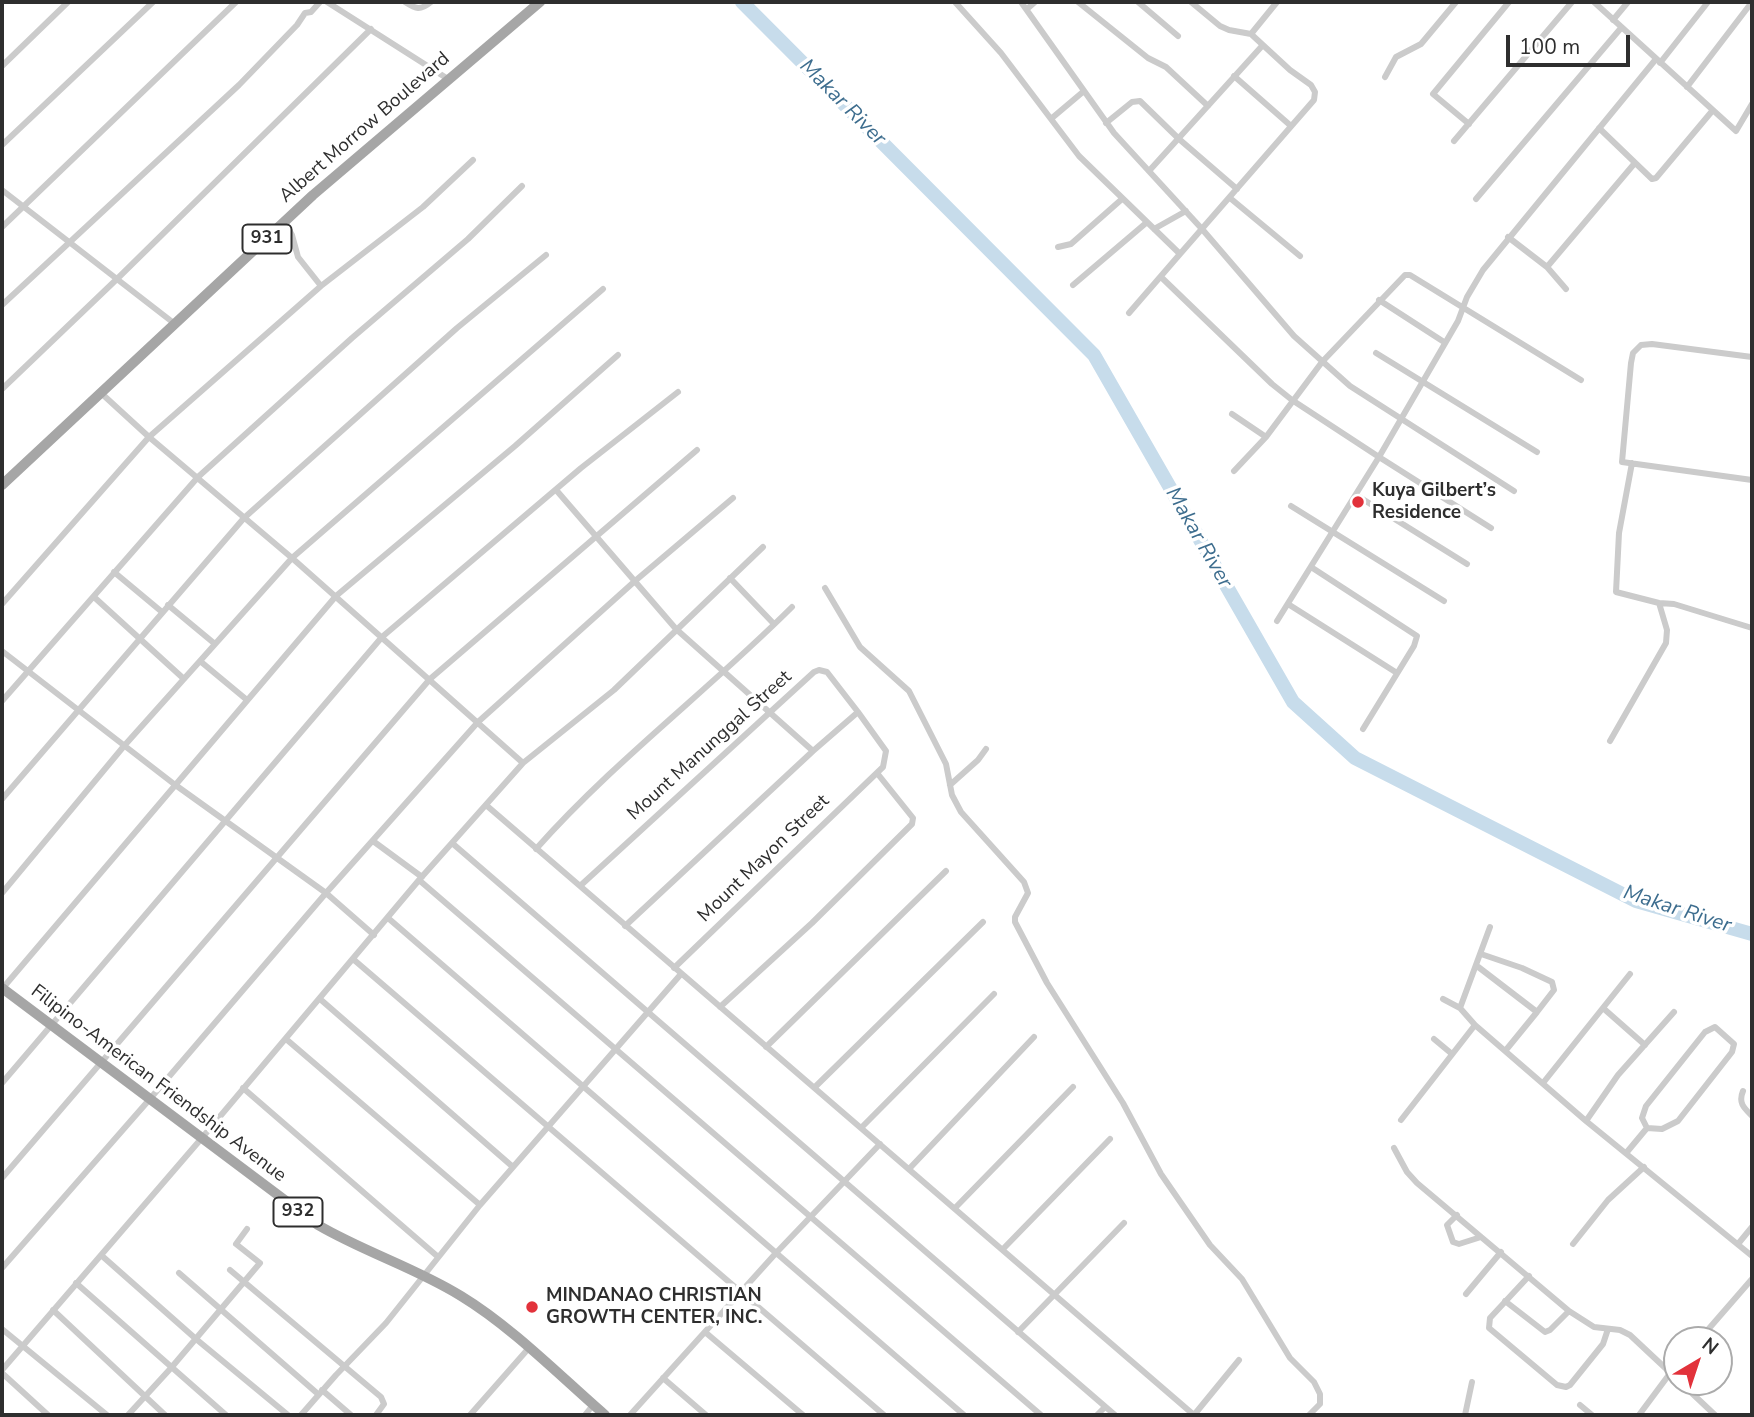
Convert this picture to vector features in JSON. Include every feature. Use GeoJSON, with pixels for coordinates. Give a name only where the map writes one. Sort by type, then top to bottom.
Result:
{"type":"FeatureCollection","features":[{"type":"Feature","properties":{"kind":"main road","name":"Albert Morrow Boulevard"},"geometry":{"type":"LineString","coordinates":[[2,485],[285,223],[540,2]]}},
{"type":"Feature","properties":{"kind":"main road","name":"Filipino-American Friendship Avenue"},"geometry":{"type":"LineString","coordinates":[[2,988],[318,1225],[452,1291],[480,1308],[605,1415]]}},
{"type":"Feature","properties":{"kind":"street"},"geometry":{"type":"LineString","coordinates":[[2,66],[68,2]]}},
{"type":"Feature","properties":{"kind":"street"},"geometry":{"type":"LineString","coordinates":[[2,145],[153,2]]}},
{"type":"Feature","properties":{"kind":"street"},"geometry":{"type":"LineString","coordinates":[[2,227],[236,2]]}},
{"type":"Feature","properties":{"kind":"street"},"geometry":{"type":"LineString","coordinates":[[2,305],[239,85],[298,25],[305,13],[311,12],[320,2]]}},
{"type":"Feature","properties":{"kind":"street"},"geometry":{"type":"LineString","coordinates":[[327,2],[448,79]]}},
{"type":"Feature","properties":{"kind":"street"},"geometry":{"type":"LineString","coordinates":[[405,2],[416,9],[424,8],[431,2]]}},
{"type":"Feature","properties":{"kind":"street"},"geometry":{"type":"LineString","coordinates":[[954,2],[1001,53],[1079,156],[1180,254]]}},
{"type":"Feature","properties":{"kind":"street"},"geometry":{"type":"LineString","coordinates":[[1021,2],[1106,123],[1266,304],[1322,362],[1350,386],[1514,491]]}},
{"type":"Feature","properties":{"kind":"street"},"geometry":{"type":"LineString","coordinates":[[1027,9],[1035,2]]}},
{"type":"Feature","properties":{"kind":"street"},"geometry":{"type":"LineString","coordinates":[[1078,2],[1147,58],[1166,67],[1208,106]]}},
{"type":"Feature","properties":{"kind":"street"},"geometry":{"type":"LineString","coordinates":[[1138,2],[1178,36]]}},
{"type":"Feature","properties":{"kind":"street"},"geometry":{"type":"LineString","coordinates":[[1129,313],[1314,100],[1315,92],[1311,85],[1251,34],[1220,26],[1191,2]]}},
{"type":"Feature","properties":{"kind":"street"},"geometry":{"type":"LineString","coordinates":[[1251,34],[1277,2]]}},
{"type":"Feature","properties":{"kind":"street"},"geometry":{"type":"LineString","coordinates":[[1385,77],[1396,57],[1421,44],[1456,2]]}},
{"type":"Feature","properties":{"kind":"street"},"geometry":{"type":"LineString","coordinates":[[1469,124],[1433,94],[1510,2]]}},
{"type":"Feature","properties":{"kind":"street"},"geometry":{"type":"LineString","coordinates":[[1454,141],[1572,2]]}},
{"type":"Feature","properties":{"kind":"street"},"geometry":{"type":"LineString","coordinates":[[1594,2],[1736,131],[1752,104]]}},
{"type":"Feature","properties":{"kind":"street"},"geometry":{"type":"LineString","coordinates":[[1613,20],[1628,2]]}},
{"type":"Feature","properties":{"kind":"street"},"geometry":{"type":"LineString","coordinates":[[1277,621],[1401,420],[1458,321],[1479,276],[1598,128],[1708,2]]}},
{"type":"Feature","properties":{"kind":"street"},"geometry":{"type":"LineString","coordinates":[[1687,87],[1752,2]]}},
{"type":"Feature","properties":{"kind":"street"},"geometry":{"type":"LineString","coordinates":[[1476,199],[1621,28]]}},
{"type":"Feature","properties":{"kind":"street"},"geometry":{"type":"LineString","coordinates":[[2,388],[371,29]]}},
{"type":"Feature","properties":{"kind":"street"},"geometry":{"type":"LineString","coordinates":[[1149,171],[1262,46]]}},
{"type":"Feature","properties":{"kind":"street"},"geometry":{"type":"LineString","coordinates":[[1234,76],[1291,126]]}},
{"type":"Feature","properties":{"kind":"street"},"geometry":{"type":"LineString","coordinates":[[1052,118],[1084,91]]}},
{"type":"Feature","properties":{"kind":"street"},"geometry":{"type":"LineString","coordinates":[[1106,123],[1132,102],[1140,102],[1237,189]]}},
{"type":"Feature","properties":{"kind":"street"},"geometry":{"type":"LineString","coordinates":[[1598,128],[1652,179],[1656,178],[1713,110]]}},
{"type":"Feature","properties":{"kind":"street"},"geometry":{"type":"LineString","coordinates":[[2,604],[149,437],[321,285],[423,207],[473,160]]}},
{"type":"Feature","properties":{"kind":"street"},"geometry":{"type":"LineString","coordinates":[[1547,267],[1634,164]]}},
{"type":"Feature","properties":{"kind":"street"},"geometry":{"type":"LineString","coordinates":[[2,701],[198,478],[352,338],[468,239],[522,186]]}},
{"type":"Feature","properties":{"kind":"street"},"geometry":{"type":"LineString","coordinates":[[2,190],[175,324]]}},
{"type":"Feature","properties":{"kind":"street"},"geometry":{"type":"LineString","coordinates":[[1230,198],[1300,256]]}},
{"type":"Feature","properties":{"kind":"street"},"geometry":{"type":"LineString","coordinates":[[1058,247],[1072,244],[1122,199]]}},
{"type":"Feature","properties":{"kind":"street"},"geometry":{"type":"LineString","coordinates":[[1154,229],[1185,211]]}},
{"type":"Feature","properties":{"kind":"street"},"geometry":{"type":"LineString","coordinates":[[285,223],[292,235],[298,257],[321,285]]}},
{"type":"Feature","properties":{"kind":"street"},"geometry":{"type":"LineString","coordinates":[[1073,285],[1146,223]]}},
{"type":"Feature","properties":{"kind":"street"},"geometry":{"type":"LineString","coordinates":[[1508,237],[1547,267],[1566,289]]}},
{"type":"Feature","properties":{"kind":"street"},"geometry":{"type":"LineString","coordinates":[[2,799],[244,518],[447,337],[546,255]]}},
{"type":"Feature","properties":{"kind":"street"},"geometry":{"type":"LineString","coordinates":[[1234,471],[1266,438],[1322,362],[1402,276],[1407,274],[1581,380]]}},
{"type":"Feature","properties":{"kind":"street"},"geometry":{"type":"LineString","coordinates":[[1161,277],[1211,327],[1292,400],[1491,528]]}},
{"type":"Feature","properties":{"kind":"street"},"geometry":{"type":"LineString","coordinates":[[2,893],[124,746],[292,558],[603,289]]}},
{"type":"Feature","properties":{"kind":"street"},"geometry":{"type":"LineString","coordinates":[[1380,300],[1444,342]]}},
{"type":"Feature","properties":{"kind":"street"},"geometry":{"type":"LineString","coordinates":[[1752,357],[1645,343],[1637,348],[1631,363],[1622,462],[1752,480]]}},
{"type":"Feature","properties":{"kind":"street"},"geometry":{"type":"LineString","coordinates":[[1376,353],[1537,452]]}},
{"type":"Feature","properties":{"kind":"street"},"geometry":{"type":"LineString","coordinates":[[2,988],[336,596],[515,446],[618,355]]}},
{"type":"Feature","properties":{"kind":"street"},"geometry":{"type":"LineString","coordinates":[[2,1083],[382,638],[581,468],[678,392]]}},
{"type":"Feature","properties":{"kind":"street"},"geometry":{"type":"LineString","coordinates":[[102,393],[523,763]]}},
{"type":"Feature","properties":{"kind":"street"},"geometry":{"type":"LineString","coordinates":[[1232,414],[1266,438]]}},
{"type":"Feature","properties":{"kind":"street"},"geometry":{"type":"LineString","coordinates":[[2,1178],[430,679],[697,450]]}},
{"type":"Feature","properties":{"kind":"street"},"geometry":{"type":"LineString","coordinates":[[1632,463],[1619,533],[1616,592],[1674,604],[1752,628]]}},
{"type":"Feature","properties":{"kind":"street"},"geometry":{"type":"LineString","coordinates":[[557,491],[676,629],[813,751]]}},
{"type":"Feature","properties":{"kind":"street"},"geometry":{"type":"LineString","coordinates":[[1356,495],[1467,564]]}},
{"type":"Feature","properties":{"kind":"street"},"geometry":{"type":"LineString","coordinates":[[2,1268],[326,893],[478,722],[635,581],[733,498]]}},
{"type":"Feature","properties":{"kind":"street"},"geometry":{"type":"LineString","coordinates":[[1291,506],[1444,601]]}},
{"type":"Feature","properties":{"kind":"street"},"geometry":{"type":"LineString","coordinates":[[48,1415],[2,1372],[23,1345],[523,763],[597,705],[763,547]]}},
{"type":"Feature","properties":{"kind":"street"},"geometry":{"type":"LineString","coordinates":[[1311,567],[1416,634],[1414,646],[1363,729]]}},
{"type":"Feature","properties":{"kind":"street"},"geometry":{"type":"LineString","coordinates":[[114,572],[162,612]]}},
{"type":"Feature","properties":{"kind":"street"},"geometry":{"type":"LineString","coordinates":[[730,578],[774,624]]}},
{"type":"Feature","properties":{"kind":"street"},"geometry":{"type":"LineString","coordinates":[[825,588],[860,647],[909,691],[946,764],[950,785],[961,812],[1024,882],[1028,892],[1015,917],[1017,928],[1047,983],[1123,1103],[1157,1166],[1210,1245],[1242,1279],[1290,1358],[1318,1388],[1320,1404],[1309,1415]]}},
{"type":"Feature","properties":{"kind":"street"},"geometry":{"type":"LineString","coordinates":[[93,597],[184,679]]}},
{"type":"Feature","properties":{"kind":"street"},"geometry":{"type":"LineString","coordinates":[[1610,741],[1666,643],[1667,630],[1659,603]]}},
{"type":"Feature","properties":{"kind":"street"},"geometry":{"type":"LineString","coordinates":[[1289,604],[1397,673]]}},
{"type":"Feature","properties":{"kind":"street"},"geometry":{"type":"LineString","coordinates":[[168,605],[215,644]]}},
{"type":"Feature","properties":{"kind":"street"},"geometry":{"type":"LineString","coordinates":[[536,849],[588,793],[724,673],[792,607]]}},
{"type":"Feature","properties":{"kind":"street"},"geometry":{"type":"LineString","coordinates":[[2,651],[174,784],[326,893],[374,935]]}},
{"type":"Feature","properties":{"kind":"street"},"geometry":{"type":"LineString","coordinates":[[200,661],[247,700]]}},
{"type":"Feature","properties":{"kind":"street","name":"Mount Manunggal Street"},"geometry":{"type":"LineString","coordinates":[[580,886],[818,670],[827,672],[858,712]]}},
{"type":"Feature","properties":{"kind":"street"},"geometry":{"type":"LineString","coordinates":[[625,926],[858,712],[886,751],[885,762],[877,773],[913,818],[912,824],[812,923],[720,1007]]}},
{"type":"Feature","properties":{"kind":"street"},"geometry":{"type":"LineString","coordinates":[[950,785],[969,769],[986,749]]}},
{"type":"Feature","properties":{"kind":"street","name":"Mount Mayon Street"},"geometry":{"type":"LineString","coordinates":[[674,968],[877,773]]}},
{"type":"Feature","properties":{"kind":"street"},"geometry":{"type":"LineString","coordinates":[[486,805],[1194,1415],[1239,1360]]}},
{"type":"Feature","properties":{"kind":"street"},"geometry":{"type":"LineString","coordinates":[[373,841],[421,879],[811,1219],[1041,1415]]}},
{"type":"Feature","properties":{"kind":"street"},"geometry":{"type":"LineString","coordinates":[[452,843],[1115,1415]]}},
{"type":"Feature","properties":{"kind":"street"},"geometry":{"type":"LineString","coordinates":[[766,1047],[946,871]]}},
{"type":"Feature","properties":{"kind":"street"},"geometry":{"type":"LineString","coordinates":[[388,918],[964,1415]]}},
{"type":"Feature","properties":{"kind":"street"},"geometry":{"type":"LineString","coordinates":[[815,1087],[983,922]]}},
{"type":"Feature","properties":{"kind":"street"},"geometry":{"type":"LineString","coordinates":[[1460,1008],[1490,927]]}},
{"type":"Feature","properties":{"kind":"street"},"geometry":{"type":"LineString","coordinates":[[1481,954],[1552,982],[1554,990],[1506,1051]]}},
{"type":"Feature","properties":{"kind":"street"},"geometry":{"type":"LineString","coordinates":[[353,959],[884,1415]]}},
{"type":"Feature","properties":{"kind":"street"},"geometry":{"type":"LineString","coordinates":[[1477,966],[1537,1012]]}},
{"type":"Feature","properties":{"kind":"street"},"geometry":{"type":"LineString","coordinates":[[301,1415],[386,1323],[480,1205],[681,974]]}},
{"type":"Feature","properties":{"kind":"street"},"geometry":{"type":"LineString","coordinates":[[1543,1083],[1630,974]]}},
{"type":"Feature","properties":{"kind":"street"},"geometry":{"type":"LineString","coordinates":[[861,1128],[994,994]]}},
{"type":"Feature","properties":{"kind":"street"},"geometry":{"type":"LineString","coordinates":[[320,999],[513,1167]]}},
{"type":"Feature","properties":{"kind":"street"},"geometry":{"type":"LineString","coordinates":[[1443,999],[1460,1008],[1475,1025],[1586,1121],[1752,1256]]}},
{"type":"Feature","properties":{"kind":"street"},"geometry":{"type":"LineString","coordinates":[[1603,1008],[1646,1045]]}},
{"type":"Feature","properties":{"kind":"street"},"geometry":{"type":"LineString","coordinates":[[1586,1121],[1618,1075],[1674,1012]]}},
{"type":"Feature","properties":{"kind":"street"},"geometry":{"type":"LineString","coordinates":[[1401,1120],[1475,1025]]}},
{"type":"Feature","properties":{"kind":"street"},"geometry":{"type":"LineString","coordinates":[[1715,1027],[1732,1040],[1732,1052],[1678,1121],[1662,1129],[1647,1128],[1642,1118],[1646,1106],[1707,1029],[1715,1027]]}},
{"type":"Feature","properties":{"kind":"street"},"geometry":{"type":"LineString","coordinates":[[909,1168],[1034,1037]]}},
{"type":"Feature","properties":{"kind":"street"},"geometry":{"type":"LineString","coordinates":[[286,1039],[480,1205]]}},
{"type":"Feature","properties":{"kind":"street"},"geometry":{"type":"LineString","coordinates":[[1434,1039],[1452,1054]]}},
{"type":"Feature","properties":{"kind":"street"},"geometry":{"type":"LineString","coordinates":[[956,1208],[1073,1087]]}},
{"type":"Feature","properties":{"kind":"street"},"geometry":{"type":"LineString","coordinates":[[243,1088],[437,1256]]}},
{"type":"Feature","properties":{"kind":"street"},"geometry":{"type":"LineString","coordinates":[[1744,1091],[1740,1101],[1752,1116]]}},
{"type":"Feature","properties":{"kind":"street"},"geometry":{"type":"LineString","coordinates":[[1627,1152],[1647,1128]]}},
{"type":"Feature","properties":{"kind":"street"},"geometry":{"type":"LineString","coordinates":[[1003,1249],[1110,1139]]}},
{"type":"Feature","properties":{"kind":"street"},"geometry":{"type":"LineString","coordinates":[[630,1415],[776,1253],[880,1144]]}},
{"type":"Feature","properties":{"kind":"street"},"geometry":{"type":"LineString","coordinates":[[1394,1148],[1412,1178],[1569,1311],[1588,1325],[1620,1330],[1630,1335],[1663,1364]]}},
{"type":"Feature","properties":{"kind":"street"},"geometry":{"type":"LineString","coordinates":[[1573,1244],[1608,1200],[1644,1167]]}},
{"type":"Feature","properties":{"kind":"street"},"geometry":{"type":"LineString","coordinates":[[1457,1215],[1447,1225],[1453,1242],[1459,1244],[1481,1237]]}},
{"type":"Feature","properties":{"kind":"street"},"geometry":{"type":"LineString","coordinates":[[1018,1332],[1124,1223]]}},
{"type":"Feature","properties":{"kind":"street"},"geometry":{"type":"LineString","coordinates":[[1738,1244],[1752,1227]]}},
{"type":"Feature","properties":{"kind":"street"},"geometry":{"type":"LineString","coordinates":[[128,1415],[172,1368],[260,1263],[236,1244],[247,1229]]}},
{"type":"Feature","properties":{"kind":"street"},"geometry":{"type":"LineString","coordinates":[[1466,1294],[1501,1252]]}},
{"type":"Feature","properties":{"kind":"street"},"geometry":{"type":"LineString","coordinates":[[101,1255],[288,1415]]}},
{"type":"Feature","properties":{"kind":"street"},"geometry":{"type":"LineString","coordinates":[[230,1270],[345,1365],[384,1401],[383,1407],[376,1415]]}},
{"type":"Feature","properties":{"kind":"street"},"geometry":{"type":"LineString","coordinates":[[179,1273],[351,1415]]}},
{"type":"Feature","properties":{"kind":"street"},"geometry":{"type":"LineString","coordinates":[[1529,1276],[1490,1318],[1489,1328],[1562,1387],[1570,1385],[1603,1344],[1608,1329]]}},
{"type":"Feature","properties":{"kind":"street"},"geometry":{"type":"LineString","coordinates":[[1711,1326],[1752,1279]]}},
{"type":"Feature","properties":{"kind":"street"},"geometry":{"type":"LineString","coordinates":[[76,1283],[226,1415]]}},
{"type":"Feature","properties":{"kind":"street"},"geometry":{"type":"LineString","coordinates":[[1505,1301],[1545,1332],[1569,1311]]}},
{"type":"Feature","properties":{"kind":"street"},"geometry":{"type":"LineString","coordinates":[[53,1310],[165,1415]]}},
{"type":"Feature","properties":{"kind":"street"},"geometry":{"type":"LineString","coordinates":[[2,1329],[107,1415]]}},
{"type":"Feature","properties":{"kind":"street"},"geometry":{"type":"LineString","coordinates":[[705,1332],[803,1415]]}},
{"type":"Feature","properties":{"kind":"street"},"geometry":{"type":"LineString","coordinates":[[470,1415],[528,1349]]}},
{"type":"Feature","properties":{"kind":"street"},"geometry":{"type":"LineString","coordinates":[[663,1378],[706,1415]]}},
{"type":"Feature","properties":{"kind":"street"},"geometry":{"type":"LineString","coordinates":[[1465,1415],[1472,1382]]}},
{"type":"Feature","properties":{"kind":"street"},"geometry":{"type":"LineString","coordinates":[[1639,1415],[1663,1390]]}},
{"type":"Feature","properties":{"kind":"street"},"geometry":{"type":"LineString","coordinates":[[1696,1396],[1715,1415]]}},
{"type":"Feature","properties":{"kind":"street"},"geometry":{"type":"LineString","coordinates":[[585,1415],[593,1405]]}},
{"type":"Feature","properties":{"kind":"street"},"geometry":{"type":"LineString","coordinates":[[1580,1405],[1592,1415]]}},
{"type":"Feature","properties":{"kind":"street"},"geometry":{"type":"LineString","coordinates":[[1097,1415],[1105,1407]]}},
{"type":"Feature","properties":{"kind":"waterway","name":"Makar River"},"geometry":{"type":"LineString","coordinates":[[742,2],[1094,355],[1293,702],[1355,758],[1636,901],[1752,934]]}},
{"type":"Feature","properties":{"kind":"place","name":"Kuya Gilbert’s Residence"},"geometry":{"type":"Point","coordinates":[1358,502]}},
{"type":"Feature","properties":{"kind":"place","name":"MINDANAO CHRISTIAN GROWTH CENTER, INC."},"geometry":{"type":"Point","coordinates":[532,1307]}}]}
